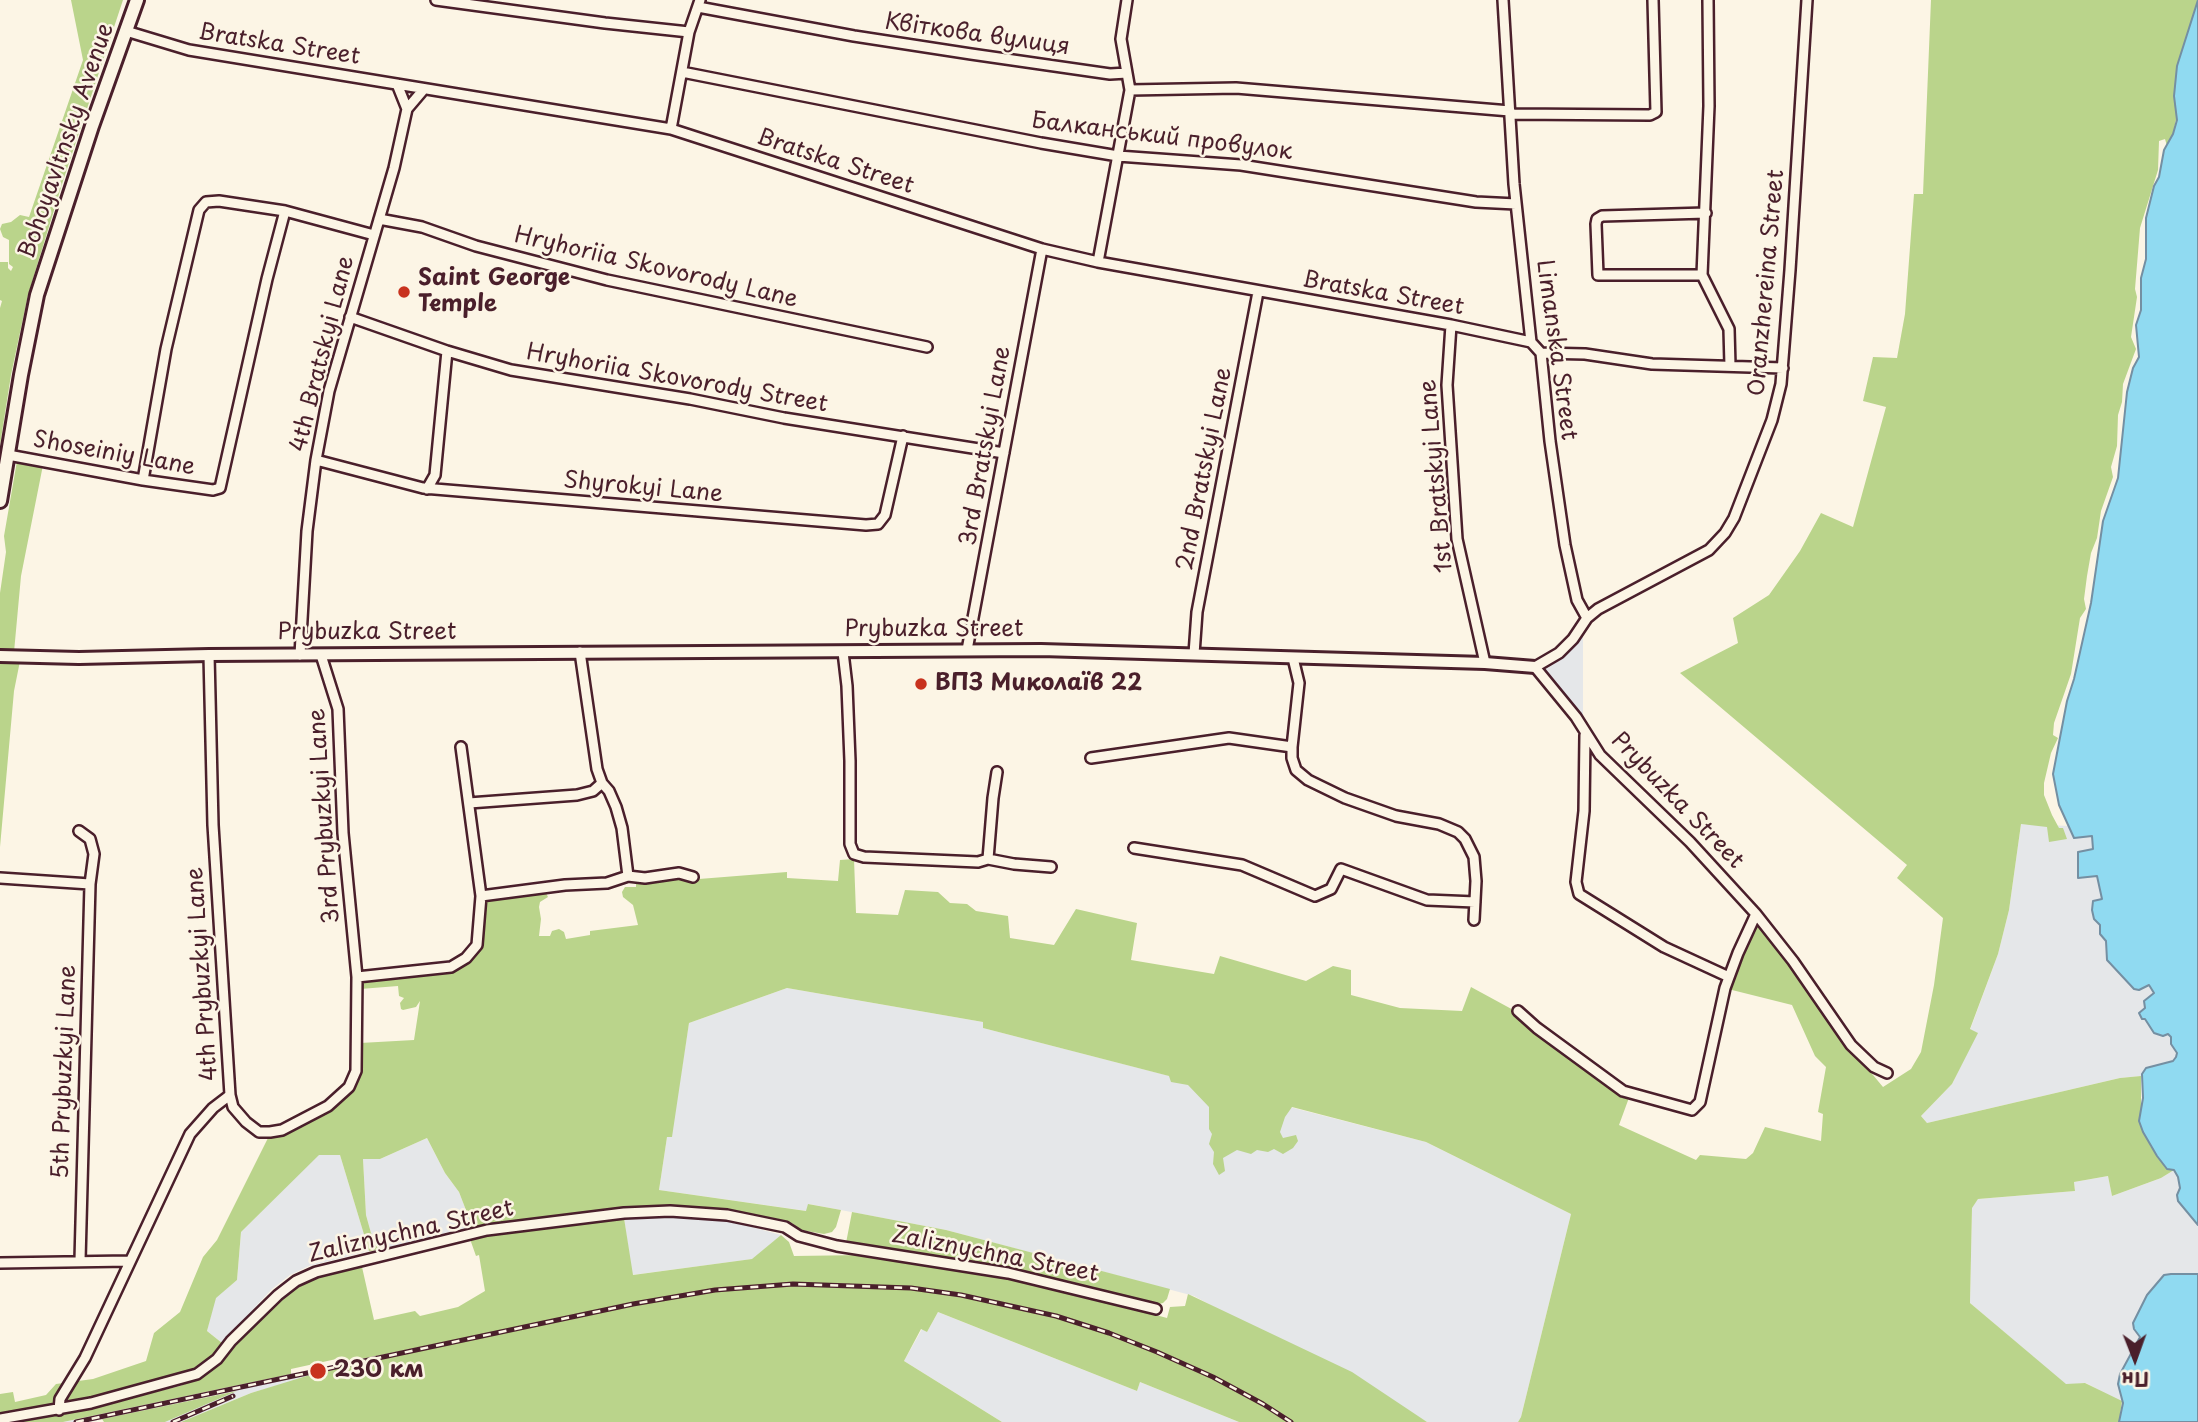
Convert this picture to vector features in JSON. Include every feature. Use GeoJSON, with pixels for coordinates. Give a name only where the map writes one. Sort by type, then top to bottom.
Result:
{"type":"FeatureCollection","features":[{"type":"Feature","properties":{"kind":"main road","name":"Bohoyavltnsky Avenue"},"geometry":{"type":"LineString","coordinates":[[0,502],[37,295],[92,126],[137,0]]}},
{"type":"Feature","properties":{"kind":"street"},"geometry":{"type":"LineString","coordinates":[[436,0],[689,32]]}},
{"type":"Feature","properties":{"kind":"street"},"geometry":{"type":"LineString","coordinates":[[1098,262],[1130,90],[1121,39],[1127,0]]}},
{"type":"Feature","properties":{"kind":"street","name":"Limanska Street"},"geometry":{"type":"LineString","coordinates":[[1503,0],[1516,204],[1531,342],[1541,353],[1565,545],[1577,600],[1587,618]]}},
{"type":"Feature","properties":{"kind":"street"},"geometry":{"type":"LineString","coordinates":[[1130,90],[1236,88],[1510,113],[1650,115],[1656,112],[1653,0]]}},
{"type":"Feature","properties":{"kind":"street"},"geometry":{"type":"LineString","coordinates":[[1708,0],[1706,213],[1702,275],[1729,329],[1730,366]]}},
{"type":"Feature","properties":{"kind":"street","name":"Oranzhereina Street"},"geometry":{"type":"LineString","coordinates":[[1535,667],[1559,653],[1573,639],[1587,618],[1598,609],[1698,558],[1718,542],[1734,518],[1765,440],[1778,400],[1783,368],[1807,0]]}},
{"type":"Feature","properties":{"kind":"street"},"geometry":{"type":"LineString","coordinates":[[671,129],[689,32],[699,4]]}},
{"type":"Feature","properties":{"kind":"street","name":"Квіткова вулиця"},"geometry":{"type":"LineString","coordinates":[[699,4],[854,36],[1110,74],[1127,73]]}},
{"type":"Feature","properties":{"kind":"street","name":"Bratska Street"},"geometry":{"type":"LineString","coordinates":[[126,31],[189,50],[671,129],[1042,249],[1098,262],[1451,325],[1531,342]]}},
{"type":"Feature","properties":{"kind":"street","name":"Балканський провулок"},"geometry":{"type":"LineString","coordinates":[[682,72],[1118,156],[1241,165],[1476,202],[1516,204]]}},
{"type":"Feature","properties":{"kind":"street"},"geometry":{"type":"LineString","coordinates":[[397,84],[407,109]]}},
{"type":"Feature","properties":{"kind":"street","name":"4th Bratskyi Lane"},"geometry":{"type":"LineString","coordinates":[[300,655],[307,531],[328,391],[379,219],[407,109],[424,89]]}},
{"type":"Feature","properties":{"kind":"street"},"geometry":{"type":"LineString","coordinates":[[143,480],[166,349],[199,210],[206,202],[219,201],[285,211],[374,235]]}},
{"type":"Feature","properties":{"kind":"street","name":"Shoseiniy Lane"},"geometry":{"type":"LineString","coordinates":[[8,455],[143,480],[213,490],[220,488],[285,211]]}},
{"type":"Feature","properties":{"kind":"street"},"geometry":{"type":"LineString","coordinates":[[1702,275],[1598,275],[1596,223],[1602,216],[1706,213]]}},
{"type":"Feature","properties":{"kind":"street","name":"Hryhoriia Skovorody Lane"},"geometry":{"type":"LineString","coordinates":[[379,219],[422,227],[476,246],[607,280],[927,347]]}},
{"type":"Feature","properties":{"kind":"street","name":"3rd Bratskyi Lane"},"geometry":{"type":"LineString","coordinates":[[967,650],[1042,249]]}},
{"type":"Feature","properties":{"kind":"street","name":"2nd Bratskyi Lane"},"geometry":{"type":"LineString","coordinates":[[1194,654],[1200,599],[1258,292]]}},
{"type":"Feature","properties":{"kind":"street","name":"Hryhoriia Skovorody Street"},"geometry":{"type":"LineString","coordinates":[[350,317],[447,351],[525,373],[1004,453]]}},
{"type":"Feature","properties":{"kind":"street","name":"1st Bratskyi Lane"},"geometry":{"type":"LineString","coordinates":[[1451,325],[1447,375],[1456,530],[1486,663]]}},
{"type":"Feature","properties":{"kind":"street"},"geometry":{"type":"LineString","coordinates":[[427,489],[435,475],[447,351]]}},
{"type":"Feature","properties":{"kind":"street"},"geometry":{"type":"LineString","coordinates":[[1541,353],[1585,354],[1652,364],[1783,368]]}},
{"type":"Feature","properties":{"kind":"street","name":"Shyrokyi Lane"},"geometry":{"type":"LineString","coordinates":[[316,460],[427,489],[874,525],[880,522],[885,514],[903,436]]}},
{"type":"Feature","properties":{"kind":"street","name":"Prybuzka Street"},"geometry":{"type":"LineString","coordinates":[[0,656],[79,658],[967,650],[1194,654],[1486,663],[1535,667],[1576,717],[1614,770],[1690,842],[1756,914],[1800,971],[1839,1031],[1874,1068],[1887,1073]]}},
{"type":"Feature","properties":{"kind":"street"},"geometry":{"type":"LineString","coordinates":[[580,652],[596,762],[602,783],[609,791],[622,828],[628,876]]}},
{"type":"Feature","properties":{"kind":"street"},"geometry":{"type":"LineString","coordinates":[[843,652],[850,761],[850,844],[854,854],[864,857],[978,862],[988,859],[1051,867]]}},
{"type":"Feature","properties":{"kind":"street","name":"4th Prybuzkyi Lane"},"geometry":{"type":"LineString","coordinates":[[59,1410],[60,1399],[86,1358],[190,1134],[213,1108],[230,1095],[213,825],[209,655]]}},
{"type":"Feature","properties":{"kind":"street","name":"3rd Prybuzkyi Lane"},"geometry":{"type":"LineString","coordinates":[[230,1095],[233,1107],[246,1122],[264,1133],[282,1130],[342,1096],[354,1079],[358,1063],[357,977],[344,846],[338,709],[321,655]]}},
{"type":"Feature","properties":{"kind":"street"},"geometry":{"type":"LineString","coordinates":[[1293,657],[1300,683],[1292,747],[1294,767],[1308,780],[1345,798],[1385,812],[1439,824],[1458,832],[1465,839],[1474,857],[1474,920]]}},
{"type":"Feature","properties":{"kind":"street"},"geometry":{"type":"LineString","coordinates":[[1585,733],[1584,811],[1576,882],[1579,894],[1664,947],[1729,977]]}},
{"type":"Feature","properties":{"kind":"street"},"geometry":{"type":"LineString","coordinates":[[1091,758],[1229,738],[1292,747]]}},
{"type":"Feature","properties":{"kind":"street"},"geometry":{"type":"LineString","coordinates":[[357,977],[445,968],[462,962],[470,955],[479,938],[481,896],[461,747]]}},
{"type":"Feature","properties":{"kind":"street"},"geometry":{"type":"LineString","coordinates":[[988,859],[993,797],[998,772]]}},
{"type":"Feature","properties":{"kind":"street"},"geometry":{"type":"LineString","coordinates":[[469,803],[577,795],[593,791],[602,783]]}},
{"type":"Feature","properties":{"kind":"street","name":"5th Prybuzkyi Lane"},"geometry":{"type":"LineString","coordinates":[[79,831],[90,839],[93,846],[80,1260]]}},
{"type":"Feature","properties":{"kind":"street"},"geometry":{"type":"LineString","coordinates":[[1134,848],[1242,865],[1315,896],[1332,889],[1341,869],[1427,900],[1475,902]]}},
{"type":"Feature","properties":{"kind":"street"},"geometry":{"type":"LineString","coordinates":[[481,896],[565,885],[607,883],[628,876],[645,878],[679,873],[692,877]]}},
{"type":"Feature","properties":{"kind":"street"},"geometry":{"type":"LineString","coordinates":[[0,878],[90,884]]}},
{"type":"Feature","properties":{"kind":"street"},"geometry":{"type":"LineString","coordinates":[[1518,1011],[1623,1091],[1692,1110],[1700,1102],[1729,977],[1756,914]]}},
{"type":"Feature","properties":{"kind":"street","name":"Zaliznychna Street"},"geometry":{"type":"LineString","coordinates":[[0,1419],[59,1410],[197,1374],[217,1359],[278,1295],[296,1281],[316,1272],[487,1230],[624,1213],[670,1211],[727,1215],[785,1227],[799,1237],[837,1246],[1007,1273],[1156,1309]]}},
{"type":"Feature","properties":{"kind":"street"},"geometry":{"type":"LineString","coordinates":[[0,1263],[129,1261]]}},
{"type":"Feature","properties":{"kind":"shaded area"},"geometry":{"type":"Polygon","coordinates":[[[1583,628],[1583,725],[1540,667],[1583,628]]]}},
{"type":"Feature","properties":{"kind":"shaded area"},"geometry":{"type":"Polygon","coordinates":[[[2021,824],[2070,826],[2092,836],[2094,849],[2078,852],[2078,878],[2097,876],[2102,899],[2093,915],[2106,941],[2109,964],[2134,989],[2148,984],[2155,993],[2146,998],[2145,1008],[2140,1013],[2154,1033],[2170,1035],[2177,1056],[2173,1061],[2146,1068],[2141,1076],[2120,1078],[1927,1123],[1921,1116],[1952,1084],[1977,1033],[1970,1030],[1998,954],[2009,910],[2021,824]]]}},
{"type":"Feature","properties":{"kind":"shaded area"},"geometry":{"type":"Polygon","coordinates":[[[787,988],[983,1022],[983,1028],[1426,1142],[1571,1214],[1521,1417],[1518,1422],[1427,1422],[1194,1296],[946,1230],[809,1204],[807,1211],[659,1190],[667,1137],[671,1137],[689,1023],[787,988]]]}},
{"type":"Feature","properties":{"kind":"shaded area"},"geometry":{"type":"Polygon","coordinates":[[[427,1138],[445,1173],[459,1192],[469,1218],[469,1227],[382,1249],[371,1233],[366,1215],[363,1159],[380,1159],[427,1138]]]}},
{"type":"Feature","properties":{"kind":"shaded area"},"geometry":{"type":"Polygon","coordinates":[[[318,1155],[340,1155],[369,1251],[309,1266],[290,1275],[272,1289],[222,1343],[207,1331],[215,1298],[237,1280],[241,1232],[318,1155]]]}},
{"type":"Feature","properties":{"kind":"shaded area"},"geometry":{"type":"Polygon","coordinates":[[[2174,1170],[2180,1181],[2178,1201],[2198,1225],[2198,1274],[2171,1274],[2120,1374],[2118,1384],[2123,1403],[2086,1383],[2066,1385],[1970,1303],[1972,1207],[1978,1199],[2075,1191],[2074,1182],[2108,1176],[2112,1196],[2161,1178],[2174,1170]]]}},
{"type":"Feature","properties":{"kind":"shaded area"},"geometry":{"type":"Polygon","coordinates":[[[670,1215],[726,1220],[781,1235],[753,1259],[632,1275],[624,1218],[670,1215]]]}},
{"type":"Feature","properties":{"kind":"shaded area"},"geometry":{"type":"Polygon","coordinates":[[[793,1284],[911,1288],[1007,1303],[1056,1315],[1157,1351],[1213,1377],[1263,1403],[1292,1422],[1213,1378],[1157,1352],[1056,1317],[961,1296],[911,1289],[793,1285],[610,1309],[342,1367],[251,1393],[181,1422],[165,1422],[235,1391],[89,1422],[63,1422],[609,1307],[715,1289],[793,1284]]]}},
{"type":"Feature","properties":{"kind":"shaded area"},"geometry":{"type":"Polygon","coordinates":[[[938,1312],[1137,1391],[1140,1382],[1239,1422],[1002,1422],[904,1361],[922,1329],[927,1332],[938,1312]]]}},
{"type":"Feature","properties":{"kind":"green space"},"geometry":{"type":"Polygon","coordinates":[[[71,0],[123,0],[28,295],[0,445],[0,262],[8,262],[11,271],[13,267],[9,264],[9,240],[3,237],[0,229],[2,224],[11,222],[20,215],[29,217],[83,60],[71,0]]]}},
{"type":"Feature","properties":{"kind":"green space"},"geometry":{"type":"Polygon","coordinates":[[[1931,0],[2198,0],[2177,66],[2174,101],[2177,115],[2173,134],[2167,146],[2165,139],[2159,141],[2158,170],[2140,228],[2135,289],[2137,297],[2131,337],[2136,349],[2123,384],[2117,446],[2111,467],[2113,477],[2091,553],[2084,599],[2086,609],[2080,618],[2071,674],[2054,723],[2053,735],[2058,738],[2051,753],[2044,783],[2044,795],[2052,815],[2059,828],[2063,828],[2067,839],[2049,842],[2047,827],[2021,824],[2009,910],[1998,954],[1970,1029],[1978,1033],[1952,1084],[1921,1116],[1927,1123],[2120,1078],[2141,1076],[2141,1127],[2167,1169],[2174,1170],[2161,1178],[2112,1196],[2108,1176],[2074,1182],[2075,1191],[1978,1199],[1972,1208],[1970,1303],[2066,1384],[2085,1383],[2122,1401],[2119,1422],[1518,1422],[1571,1214],[1426,1142],[1292,1107],[1280,1132],[1283,1138],[1296,1135],[1298,1141],[1293,1148],[1283,1154],[1274,1149],[1268,1152],[1257,1150],[1251,1154],[1237,1150],[1223,1158],[1225,1171],[1219,1175],[1213,1164],[1214,1152],[1209,1144],[1212,1134],[1209,1129],[1209,1107],[1188,1085],[1171,1082],[1169,1076],[983,1028],[983,1022],[787,988],[689,1023],[672,1137],[667,1137],[659,1190],[806,1211],[808,1204],[841,1210],[832,1232],[824,1234],[801,1230],[792,1223],[728,1210],[669,1206],[623,1207],[469,1227],[469,1218],[459,1192],[445,1173],[427,1138],[380,1159],[363,1159],[366,1215],[371,1233],[382,1249],[369,1251],[340,1155],[319,1155],[241,1232],[237,1280],[216,1298],[207,1331],[222,1343],[212,1355],[194,1369],[177,1376],[57,1406],[0,1414],[0,1394],[13,1392],[15,1402],[46,1395],[56,1384],[93,1379],[146,1361],[154,1333],[180,1312],[203,1257],[217,1240],[270,1134],[283,1131],[351,1088],[360,1043],[414,1040],[420,1001],[416,1007],[403,1010],[400,1003],[404,998],[399,996],[398,986],[360,989],[364,979],[445,970],[472,956],[486,897],[546,893],[548,897],[540,902],[539,907],[539,936],[550,936],[552,931],[559,929],[564,932],[566,939],[590,935],[590,931],[638,925],[633,905],[623,897],[622,892],[625,887],[636,887],[636,879],[677,875],[699,879],[787,872],[787,878],[838,881],[840,860],[854,859],[856,913],[898,915],[905,890],[938,892],[950,903],[967,904],[976,911],[1008,916],[1010,938],[1054,945],[1076,909],[1137,923],[1131,960],[1214,974],[1220,956],[1306,981],[1333,966],[1351,970],[1351,995],[1400,1008],[1462,1011],[1471,987],[1517,1012],[1630,1095],[1619,1125],[1696,1160],[1700,1155],[1746,1159],[1753,1153],[1765,1127],[1821,1141],[1823,1114],[1818,1112],[1826,1067],[1815,1056],[1792,1005],[1728,989],[1740,954],[1755,925],[1759,925],[1790,962],[1838,1033],[1883,1087],[1911,1069],[1921,1052],[1943,918],[1897,878],[1907,865],[1680,673],[1738,643],[1733,618],[1769,595],[1800,551],[1821,513],[1853,527],[1886,407],[1863,401],[1873,357],[1897,358],[1905,314],[1914,194],[1923,194],[1931,0]]]}},
{"type":"Feature","properties":{"kind":"green space"},"geometry":{"type":"Polygon","coordinates":[[[17,461],[43,465],[21,576],[14,652],[0,650],[0,593],[6,552],[4,536],[17,461]]]}},
{"type":"Feature","properties":{"kind":"green space"},"geometry":{"type":"Polygon","coordinates":[[[20,661],[14,691],[0,847],[0,662],[20,661]]]}},
{"type":"Feature","properties":{"kind":"green space"},"geometry":{"type":"Polygon","coordinates":[[[852,1212],[946,1230],[1170,1289],[1163,1303],[1154,1305],[1008,1268],[846,1243],[852,1212]]]}},
{"type":"Feature","properties":{"kind":"green space"},"geometry":{"type":"Polygon","coordinates":[[[624,1218],[633,1275],[752,1259],[781,1235],[789,1242],[794,1256],[865,1255],[1006,1278],[1167,1318],[1170,1307],[1185,1306],[1188,1294],[1352,1372],[1427,1422],[1292,1422],[1263,1403],[1213,1377],[1118,1336],[1213,1378],[1263,1404],[1290,1422],[1239,1422],[1140,1382],[1137,1391],[938,1312],[927,1332],[921,1329],[904,1361],[1002,1422],[181,1422],[251,1393],[313,1374],[610,1309],[716,1291],[793,1285],[911,1289],[1004,1304],[961,1294],[885,1285],[793,1284],[715,1289],[639,1302],[342,1363],[341,1358],[291,1369],[291,1374],[63,1422],[12,1422],[60,1415],[180,1386],[201,1378],[220,1363],[282,1299],[321,1276],[362,1267],[374,1320],[415,1311],[420,1316],[458,1307],[485,1291],[479,1255],[476,1256],[470,1239],[624,1218]],[[1010,1305],[1107,1332],[1056,1315],[1010,1305]]]}},
{"type":"Feature","properties":{"kind":"green space"},"geometry":{"type":"Polygon","coordinates":[[[237,1391],[165,1422],[104,1422],[102,1419],[237,1391]]]}},
{"type":"Feature","properties":{"kind":"water"},"geometry":{"type":"Polygon","coordinates":[[[2198,0],[2198,1225],[2178,1201],[2178,1177],[2174,1170],[2167,1169],[2157,1156],[2139,1121],[2143,1098],[2142,1074],[2146,1068],[2173,1061],[2177,1053],[2171,1044],[2171,1037],[2168,1034],[2163,1036],[2154,1033],[2139,1013],[2145,1008],[2144,1001],[2154,993],[2149,985],[2139,990],[2134,989],[2107,960],[2106,941],[2100,934],[2100,925],[2094,919],[2092,910],[2093,901],[2102,899],[2097,876],[2078,878],[2078,852],[2093,849],[2092,836],[2074,838],[2059,805],[2053,774],[2067,701],[2091,603],[2103,521],[2118,478],[2127,392],[2133,368],[2139,357],[2136,325],[2141,310],[2141,278],[2146,259],[2146,218],[2164,150],[2177,120],[2174,96],[2177,66],[2198,0]]]}},
{"type":"Feature","properties":{"kind":"water"},"geometry":{"type":"Polygon","coordinates":[[[2198,1274],[2198,1422],[2119,1422],[2123,1403],[2118,1384],[2120,1374],[2140,1337],[2133,1323],[2147,1295],[2164,1275],[2198,1274]]]}},
{"type":"Feature","properties":{"kind":"railway"},"geometry":{"type":"LineString","coordinates":[[76,1422],[633,1304],[715,1290],[793,1284],[911,1288],[961,1295],[1056,1316],[1109,1333],[1213,1377],[1291,1422]]}},
{"type":"Feature","properties":{"kind":"railway"},"geometry":{"type":"LineString","coordinates":[[173,1422],[233,1396]]}},
{"type":"Feature","properties":{"kind":"place","name":"Saint George Temple"},"geometry":{"type":"Point","coordinates":[404,292]}},
{"type":"Feature","properties":{"kind":"place","name":"ВПЗ Миколаїв 22"},"geometry":{"type":"Point","coordinates":[921,684]}},
{"type":"Feature","properties":{"kind":"place","name":"230 км"},"geometry":{"type":"Point","coordinates":[318,1371]}}]}
